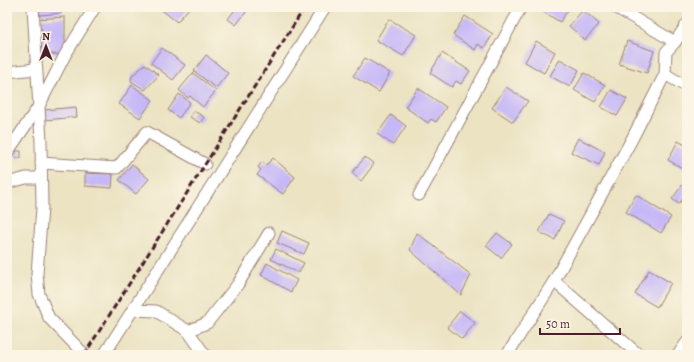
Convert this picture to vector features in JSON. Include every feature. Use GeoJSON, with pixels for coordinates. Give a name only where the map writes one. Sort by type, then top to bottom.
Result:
{"type":"FeatureCollection","features":[{"type":"Feature","properties":{"kind":"street"},"geometry":{"type":"LineString","coordinates":[[32,7],[39,106],[41,163],[42,208],[37,274],[39,294],[49,318],[85,355]]}},
{"type":"Feature","properties":{"kind":"street"},"geometry":{"type":"LineString","coordinates":[[7,153],[39,106],[65,55],[95,7]]}},
{"type":"Feature","properties":{"kind":"street"},"geometry":{"type":"LineString","coordinates":[[104,355],[325,7]]}},
{"type":"Feature","properties":{"kind":"street"},"geometry":{"type":"LineString","coordinates":[[419,195],[521,7]]}},
{"type":"Feature","properties":{"kind":"street"},"geometry":{"type":"LineString","coordinates":[[615,7],[675,42]]}},
{"type":"Feature","properties":{"kind":"street"},"geometry":{"type":"LineString","coordinates":[[506,355],[554,281],[632,139],[665,74],[666,52],[687,24]]}},
{"type":"Feature","properties":{"kind":"street"},"geometry":{"type":"LineString","coordinates":[[7,72],[36,69]]}},
{"type":"Feature","properties":{"kind":"street"},"geometry":{"type":"LineString","coordinates":[[665,74],[687,87]]}},
{"type":"Feature","properties":{"kind":"street"},"geometry":{"type":"LineString","coordinates":[[41,163],[117,168],[147,132],[205,164]]}},
{"type":"Feature","properties":{"kind":"street"},"geometry":{"type":"LineString","coordinates":[[7,183],[26,178],[41,178]]}},
{"type":"Feature","properties":{"kind":"street"},"geometry":{"type":"LineString","coordinates":[[188,331],[207,323],[238,284],[269,233]]}},
{"type":"Feature","properties":{"kind":"street"},"geometry":{"type":"LineString","coordinates":[[554,281],[640,355]]}},
{"type":"Feature","properties":{"kind":"street"},"geometry":{"type":"LineString","coordinates":[[133,310],[156,311],[188,331],[205,355]]}},
{"type":"Feature","properties":{"kind":"street"},"geometry":{"type":"LineString","coordinates":[[678,355],[687,342]]}},
{"type":"Feature","properties":{"kind":"building"},"geometry":{"type":"Polygon","coordinates":[[[36,7],[62,7],[62,13],[40,15],[36,7]]]}},
{"type":"Feature","properties":{"kind":"building"},"geometry":{"type":"Polygon","coordinates":[[[190,7],[177,22],[159,8],[190,7]]]}},
{"type":"Feature","properties":{"kind":"building"},"geometry":{"type":"Polygon","coordinates":[[[237,7],[250,7],[236,25],[228,19],[237,7]]]}},
{"type":"Feature","properties":{"kind":"building"},"geometry":{"type":"Polygon","coordinates":[[[545,7],[570,7],[560,22],[542,11],[545,7]]]}},
{"type":"Feature","properties":{"kind":"building"},"geometry":{"type":"Polygon","coordinates":[[[583,10],[599,24],[585,40],[569,26],[583,10]]]}},
{"type":"Feature","properties":{"kind":"building"},"geometry":{"type":"Polygon","coordinates":[[[465,16],[493,34],[484,48],[478,44],[475,50],[453,35],[465,16]]]}},
{"type":"Feature","properties":{"kind":"building"},"geometry":{"type":"Polygon","coordinates":[[[65,17],[65,55],[41,53],[41,28],[34,29],[37,19],[65,17]]]}},
{"type":"Feature","properties":{"kind":"building"},"geometry":{"type":"Polygon","coordinates":[[[389,19],[416,35],[403,56],[376,40],[389,19]]]}},
{"type":"Feature","properties":{"kind":"building"},"geometry":{"type":"Polygon","coordinates":[[[536,41],[555,52],[544,73],[525,62],[536,41]]]}},
{"type":"Feature","properties":{"kind":"building"},"geometry":{"type":"Polygon","coordinates":[[[627,41],[654,51],[647,73],[619,64],[627,41]]]}},
{"type":"Feature","properties":{"kind":"building"},"geometry":{"type":"Polygon","coordinates":[[[162,48],[185,65],[173,80],[151,63],[162,48]]]}},
{"type":"Feature","properties":{"kind":"building"},"geometry":{"type":"Polygon","coordinates":[[[442,53],[470,71],[461,84],[456,81],[452,87],[430,73],[442,53]]]}},
{"type":"Feature","properties":{"kind":"building"},"geometry":{"type":"Polygon","coordinates":[[[206,55],[228,73],[216,88],[194,71],[206,55]]]}},
{"type":"Feature","properties":{"kind":"building"},"geometry":{"type":"Polygon","coordinates":[[[365,58],[390,73],[379,92],[353,76],[365,58]]]}},
{"type":"Feature","properties":{"kind":"building"},"geometry":{"type":"Polygon","coordinates":[[[560,59],[579,70],[570,87],[550,76],[560,59]]]}},
{"type":"Feature","properties":{"kind":"building"},"geometry":{"type":"Polygon","coordinates":[[[145,64],[159,75],[145,90],[131,81],[132,76],[145,64]]]}},
{"type":"Feature","properties":{"kind":"building"},"geometry":{"type":"Polygon","coordinates":[[[193,73],[216,91],[203,107],[190,96],[188,98],[179,90],[193,73]]]}},
{"type":"Feature","properties":{"kind":"building"},"geometry":{"type":"Polygon","coordinates":[[[584,73],[605,85],[595,102],[574,90],[584,73]]]}},
{"type":"Feature","properties":{"kind":"building"},"geometry":{"type":"Polygon","coordinates":[[[132,85],[153,100],[140,118],[119,104],[132,85]]]}},
{"type":"Feature","properties":{"kind":"building"},"geometry":{"type":"Polygon","coordinates":[[[506,87],[528,101],[513,122],[492,108],[506,87]]]}},
{"type":"Feature","properties":{"kind":"building"},"geometry":{"type":"Polygon","coordinates":[[[418,88],[446,107],[436,122],[431,119],[428,123],[405,107],[418,88]]]}},
{"type":"Feature","properties":{"kind":"building"},"geometry":{"type":"Polygon","coordinates":[[[611,90],[627,99],[617,116],[601,107],[611,90]]]}},
{"type":"Feature","properties":{"kind":"building"},"geometry":{"type":"Polygon","coordinates":[[[179,94],[190,102],[179,118],[168,110],[179,94]]]}},
{"type":"Feature","properties":{"kind":"building"},"geometry":{"type":"Polygon","coordinates":[[[76,107],[77,117],[45,120],[44,110],[76,107]]]}},
{"type":"Feature","properties":{"kind":"building"},"geometry":{"type":"Polygon","coordinates":[[[194,111],[204,117],[200,123],[190,117],[194,111]]]}},
{"type":"Feature","properties":{"kind":"building"},"geometry":{"type":"Polygon","coordinates":[[[391,115],[406,126],[393,145],[377,134],[391,115]]]}},
{"type":"Feature","properties":{"kind":"building"},"geometry":{"type":"Polygon","coordinates":[[[578,138],[605,152],[599,165],[571,152],[578,138]]]}},
{"type":"Feature","properties":{"kind":"building"},"geometry":{"type":"Polygon","coordinates":[[[678,141],[687,146],[687,171],[668,160],[678,141]]]}},
{"type":"Feature","properties":{"kind":"building"},"geometry":{"type":"Polygon","coordinates":[[[16,151],[21,151],[21,158],[15,158],[16,151]]]}},
{"type":"Feature","properties":{"kind":"building"},"geometry":{"type":"Polygon","coordinates":[[[365,157],[374,164],[361,181],[352,173],[365,157]]]}},
{"type":"Feature","properties":{"kind":"building"},"geometry":{"type":"Polygon","coordinates":[[[273,158],[295,177],[283,194],[257,175],[261,170],[258,167],[262,162],[266,165],[273,158]]]}},
{"type":"Feature","properties":{"kind":"building"},"geometry":{"type":"Polygon","coordinates":[[[132,164],[149,179],[136,194],[119,180],[132,164]]]}},
{"type":"Feature","properties":{"kind":"building"},"geometry":{"type":"Polygon","coordinates":[[[85,173],[113,174],[112,188],[85,186],[85,173]]]}},
{"type":"Feature","properties":{"kind":"building"},"geometry":{"type":"Polygon","coordinates":[[[686,180],[687,192],[679,204],[672,199],[686,180]]]}},
{"type":"Feature","properties":{"kind":"building"},"geometry":{"type":"Polygon","coordinates":[[[636,195],[671,217],[661,233],[626,212],[636,195]]]}},
{"type":"Feature","properties":{"kind":"building"},"geometry":{"type":"Polygon","coordinates":[[[549,214],[564,221],[555,240],[539,232],[549,214]]]}},
{"type":"Feature","properties":{"kind":"building"},"geometry":{"type":"Polygon","coordinates":[[[282,231],[309,243],[304,254],[277,243],[282,231]]]}},
{"type":"Feature","properties":{"kind":"building"},"geometry":{"type":"Polygon","coordinates":[[[417,233],[471,275],[461,295],[410,250],[417,233]]]}},
{"type":"Feature","properties":{"kind":"building"},"geometry":{"type":"Polygon","coordinates":[[[497,233],[512,244],[501,258],[486,246],[497,233]]]}},
{"type":"Feature","properties":{"kind":"building"},"geometry":{"type":"Polygon","coordinates":[[[276,249],[304,263],[299,273],[271,259],[276,249]]]}},
{"type":"Feature","properties":{"kind":"building"},"geometry":{"type":"Polygon","coordinates":[[[267,263],[297,280],[291,292],[261,275],[267,263]]]}},
{"type":"Feature","properties":{"kind":"building"},"geometry":{"type":"Polygon","coordinates":[[[649,270],[671,283],[657,307],[635,294],[649,270]]]}},
{"type":"Feature","properties":{"kind":"building"},"geometry":{"type":"Polygon","coordinates":[[[460,311],[475,323],[462,339],[447,327],[460,311]]]}},
{"type":"Feature","properties":{"kind":"railway"},"geometry":{"type":"LineString","coordinates":[[84,355],[305,7]]}}]}
